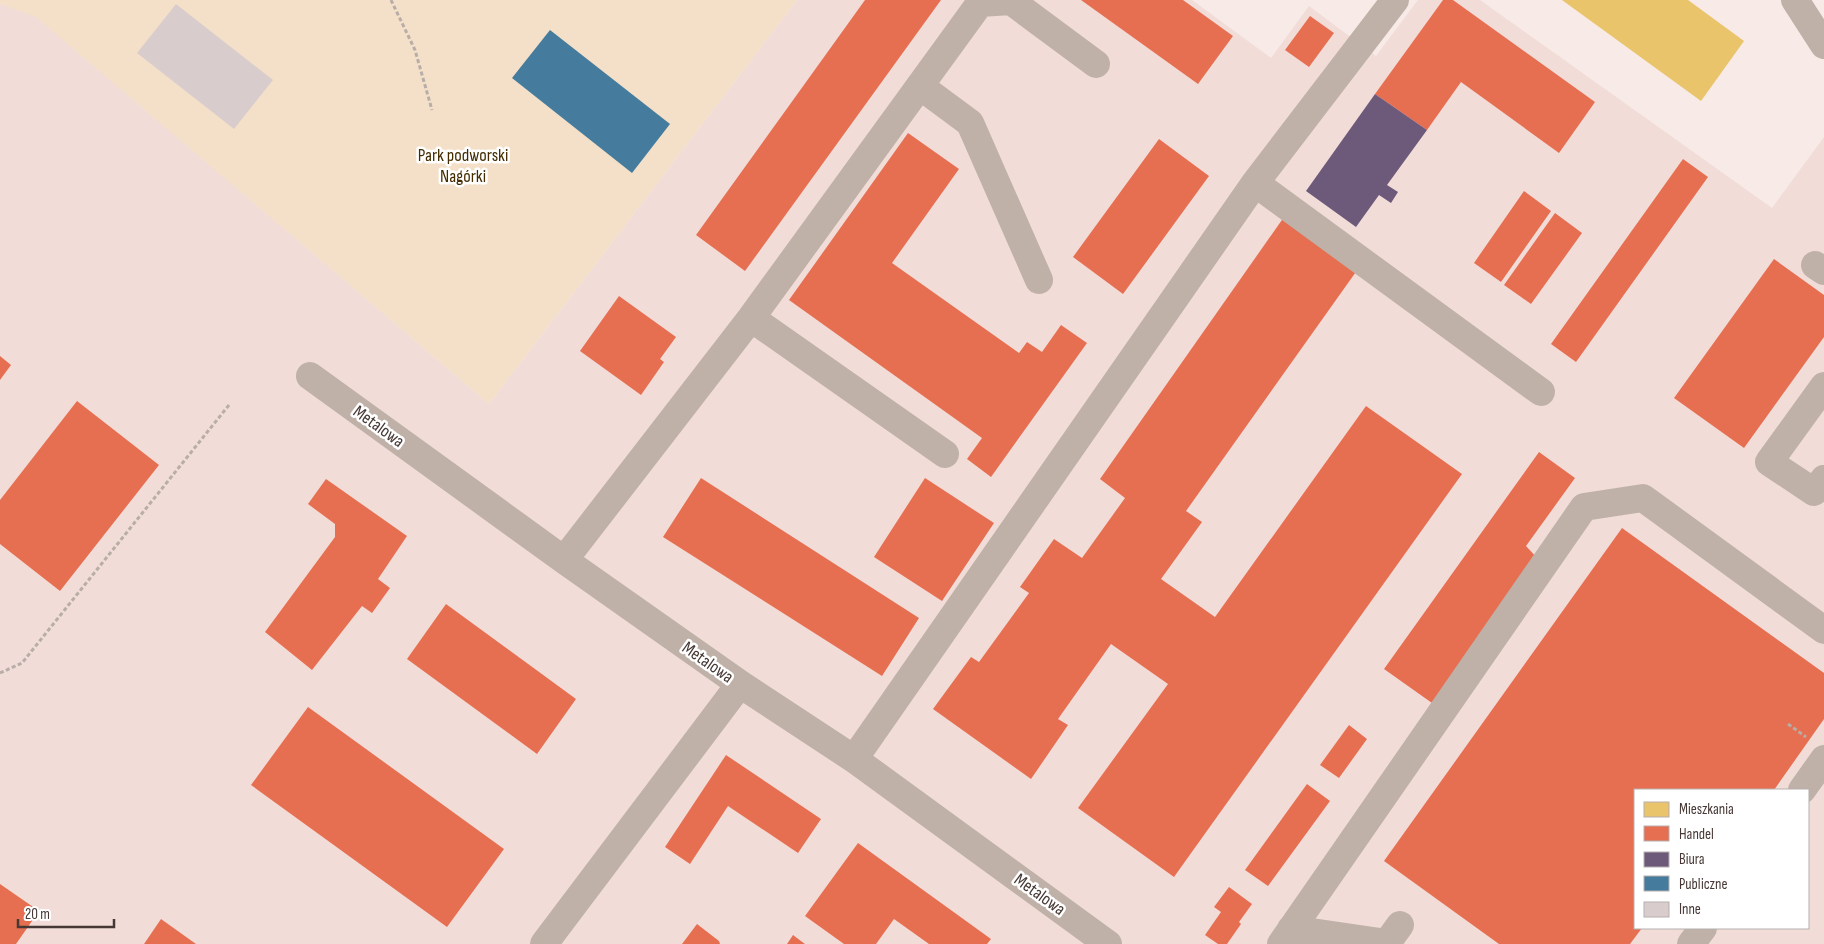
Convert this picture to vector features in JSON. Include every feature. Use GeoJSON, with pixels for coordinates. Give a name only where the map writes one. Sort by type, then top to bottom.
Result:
{"type":"FeatureCollection","features":[{"type":"Feature","properties":{"kind":"street"},"geometry":{"type":"LineString","coordinates":[[854,759],[1255,183],[1395,0]]}},
{"type":"Feature","properties":{"kind":"street"},"geometry":{"type":"LineString","coordinates":[[1795,0],[1824,45]]}},
{"type":"Feature","properties":{"kind":"street"},"geometry":{"type":"LineString","coordinates":[[564,560],[751,318],[980,3],[1011,1],[1096,64]]}},
{"type":"Feature","properties":{"kind":"street"},"geometry":{"type":"LineString","coordinates":[[920,86],[970,123],[1039,280]]}},
{"type":"Feature","properties":{"kind":"street"},"geometry":{"type":"LineString","coordinates":[[1255,183],[1541,392]]}},
{"type":"Feature","properties":{"kind":"street"},"geometry":{"type":"LineString","coordinates":[[751,318],[945,454]]}},
{"type":"Feature","properties":{"kind":"street","name":"Metalowa"},"geometry":{"type":"LineString","coordinates":[[310,376],[564,560],[740,684],[854,759],[1108,944]]}},
{"type":"Feature","properties":{"kind":"street"},"geometry":{"type":"LineString","coordinates":[[1824,386],[1769,462],[1814,492],[1824,479]]}},
{"type":"Feature","properties":{"kind":"street"},"geometry":{"type":"LineString","coordinates":[[1286,936],[1584,507],[1643,498],[1824,630]]}},
{"type":"Feature","properties":{"kind":"street"},"geometry":{"type":"LineString","coordinates":[[544,944],[740,684]]}},
{"type":"Feature","properties":{"kind":"street"},"geometry":{"type":"LineString","coordinates":[[1803,789],[1824,759]]}},
{"type":"Feature","properties":{"kind":"street"},"geometry":{"type":"LineString","coordinates":[[1286,936],[1387,943],[1400,925]]}},
{"type":"Feature","properties":{"kind":"street"},"geometry":{"type":"LineString","coordinates":[[1691,944],[1701,929]]}},
{"type":"Feature","properties":{"kind":"path"},"geometry":{"type":"LineString","coordinates":[[391,0],[415,50],[432,110]]}},
{"type":"Feature","properties":{"kind":"path"},"geometry":{"type":"LineString","coordinates":[[0,673],[22,662],[229,405]]}},
{"type":"Feature","properties":{"kind":"shaded area"},"geometry":{"type":"Polygon","coordinates":[[[797,0],[1192,0],[1271,58],[1309,6],[1376,56],[1418,0],[1480,0],[1772,208],[1824,137],[1824,944],[0,944],[0,4],[36,16],[489,404],[797,0]]]}},
{"type":"Feature","properties":{"kind":"green space","name":"Park podworski Nagórki"},"geometry":{"type":"Polygon","coordinates":[[[0,0],[797,0],[489,404],[36,17],[0,4],[0,0]]]}},
{"type":"Feature","properties":{"kind":"building: Mieszkania"},"geometry":{"type":"Polygon","coordinates":[[[1562,0],[1688,0],[1744,41],[1701,101],[1562,0]]]}},
{"type":"Feature","properties":{"kind":"building: Handel"},"geometry":{"type":"Polygon","coordinates":[[[865,0],[941,0],[745,271],[696,235],[865,0]]]}},
{"type":"Feature","properties":{"kind":"building: Handel"},"geometry":{"type":"Polygon","coordinates":[[[1081,0],[1183,0],[1233,36],[1198,84],[1081,0]]]}},
{"type":"Feature","properties":{"kind":"building: Handel"},"geometry":{"type":"Polygon","coordinates":[[[1443,0],[1453,0],[1595,102],[1559,153],[1461,82],[1427,130],[1375,94],[1443,0]]]}},
{"type":"Feature","properties":{"kind":"building: Handel"},"geometry":{"type":"Polygon","coordinates":[[[1310,16],[1334,33],[1309,67],[1285,50],[1310,16]]]}},
{"type":"Feature","properties":{"kind":"building: Handel"},"geometry":{"type":"Polygon","coordinates":[[[908,133],[959,169],[892,263],[1019,353],[1027,342],[1042,352],[1061,325],[1087,343],[991,477],[967,459],[982,438],[789,300],[908,133]]]}},
{"type":"Feature","properties":{"kind":"building: Handel"},"geometry":{"type":"Polygon","coordinates":[[[1159,139],[1209,176],[1123,294],[1073,257],[1159,139]]]}},
{"type":"Feature","properties":{"kind":"building: Handel"},"geometry":{"type":"Polygon","coordinates":[[[1683,159],[1708,177],[1576,362],[1551,344],[1683,159]]]}},
{"type":"Feature","properties":{"kind":"building: Handel"},"geometry":{"type":"Polygon","coordinates":[[[1524,191],[1551,211],[1501,282],[1474,263],[1524,191]]]}},
{"type":"Feature","properties":{"kind":"building: Handel"},"geometry":{"type":"Polygon","coordinates":[[[1555,213],[1582,233],[1531,304],[1504,285],[1555,213]]]}},
{"type":"Feature","properties":{"kind":"building: Handel"},"geometry":{"type":"Polygon","coordinates":[[[1284,217],[1358,269],[1186,511],[1202,522],[1161,579],[1215,617],[1366,406],[1462,474],[1174,877],[1078,808],[1168,684],[1111,644],[1058,719],[1068,725],[1031,779],[933,709],[971,657],[979,662],[1029,593],[1020,587],[1054,539],[1082,558],[1125,498],[1100,479],[1284,217]]]}},
{"type":"Feature","properties":{"kind":"building: Handel"},"geometry":{"type":"Polygon","coordinates":[[[1774,259],[1824,295],[1824,337],[1744,448],[1674,398],[1774,259]]]}},
{"type":"Feature","properties":{"kind":"building: Handel"},"geometry":{"type":"Polygon","coordinates":[[[619,296],[676,337],[660,359],[664,362],[641,395],[580,351],[619,296]]]}},
{"type":"Feature","properties":{"kind":"building: Handel"},"geometry":{"type":"Polygon","coordinates":[[[0,356],[11,365],[0,380],[0,356]]]}},
{"type":"Feature","properties":{"kind":"building: Handel"},"geometry":{"type":"Polygon","coordinates":[[[77,401],[159,465],[60,591],[0,544],[0,500],[77,401]]]}},
{"type":"Feature","properties":{"kind":"building: Handel"},"geometry":{"type":"Polygon","coordinates":[[[1539,452],[1575,478],[1526,546],[1538,559],[1432,703],[1384,669],[1539,452]]]}},
{"type":"Feature","properties":{"kind":"building: Handel"},"geometry":{"type":"Polygon","coordinates":[[[701,478],[919,618],[882,676],[663,537],[701,478]]]}},
{"type":"Feature","properties":{"kind":"building: Handel"},"geometry":{"type":"Polygon","coordinates":[[[925,478],[994,523],[942,601],[874,557],[925,478]]]}},
{"type":"Feature","properties":{"kind":"building: Handel"},"geometry":{"type":"Polygon","coordinates":[[[326,479],[407,536],[378,579],[390,588],[372,613],[362,606],[312,670],[265,632],[335,537],[335,524],[308,504],[326,479]]]}},
{"type":"Feature","properties":{"kind":"building: Handel"},"geometry":{"type":"Polygon","coordinates":[[[1622,528],[1824,673],[1824,719],[1775,789],[1634,789],[1634,929],[1641,929],[1630,944],[1499,944],[1384,861],[1622,528]]]}},
{"type":"Feature","properties":{"kind":"building: Handel"},"geometry":{"type":"Polygon","coordinates":[[[446,604],[576,699],[537,754],[407,659],[446,604]]]}},
{"type":"Feature","properties":{"kind":"building: Handel"},"geometry":{"type":"Polygon","coordinates":[[[308,707],[504,849],[447,927],[251,785],[308,707]]]}},
{"type":"Feature","properties":{"kind":"building: Handel"},"geometry":{"type":"Polygon","coordinates":[[[1349,725],[1367,739],[1339,778],[1320,765],[1349,725]]]}},
{"type":"Feature","properties":{"kind":"building: Handel"},"geometry":{"type":"Polygon","coordinates":[[[726,755],[821,819],[798,853],[728,806],[690,864],[665,847],[726,755]]]}},
{"type":"Feature","properties":{"kind":"building: Handel"},"geometry":{"type":"Polygon","coordinates":[[[1307,784],[1330,801],[1268,886],[1245,870],[1307,784]]]}},
{"type":"Feature","properties":{"kind":"building: Handel"},"geometry":{"type":"Polygon","coordinates":[[[858,843],[991,939],[987,944],[929,944],[894,919],[876,944],[844,944],[805,916],[858,843]]]}},
{"type":"Feature","properties":{"kind":"building: Handel"},"geometry":{"type":"Polygon","coordinates":[[[0,884],[39,911],[16,944],[0,944],[0,884]]]}},
{"type":"Feature","properties":{"kind":"building: Handel"},"geometry":{"type":"Polygon","coordinates":[[[1229,887],[1252,904],[1227,944],[1218,944],[1205,935],[1221,912],[1214,907],[1229,887]]]}},
{"type":"Feature","properties":{"kind":"building: Handel"},"geometry":{"type":"Polygon","coordinates":[[[161,919],[196,944],[144,944],[161,919]]]}},
{"type":"Feature","properties":{"kind":"building: Handel"},"geometry":{"type":"Polygon","coordinates":[[[697,924],[719,941],[720,944],[682,944],[697,924]]]}},
{"type":"Feature","properties":{"kind":"building: Handel"},"geometry":{"type":"Polygon","coordinates":[[[793,935],[805,944],[787,944],[793,935]]]}},
{"type":"Feature","properties":{"kind":"building: Biura"},"geometry":{"type":"Polygon","coordinates":[[[1375,94],[1427,130],[1387,185],[1398,192],[1391,203],[1379,195],[1356,227],[1306,191],[1375,94]]]}},
{"type":"Feature","properties":{"kind":"building: Publiczne"},"geometry":{"type":"Polygon","coordinates":[[[550,30],[670,124],[632,173],[512,78],[550,30]]]}},
{"type":"Feature","properties":{"kind":"building: Inne"},"geometry":{"type":"Polygon","coordinates":[[[176,4],[273,80],[234,129],[137,53],[176,4]]]}}]}
